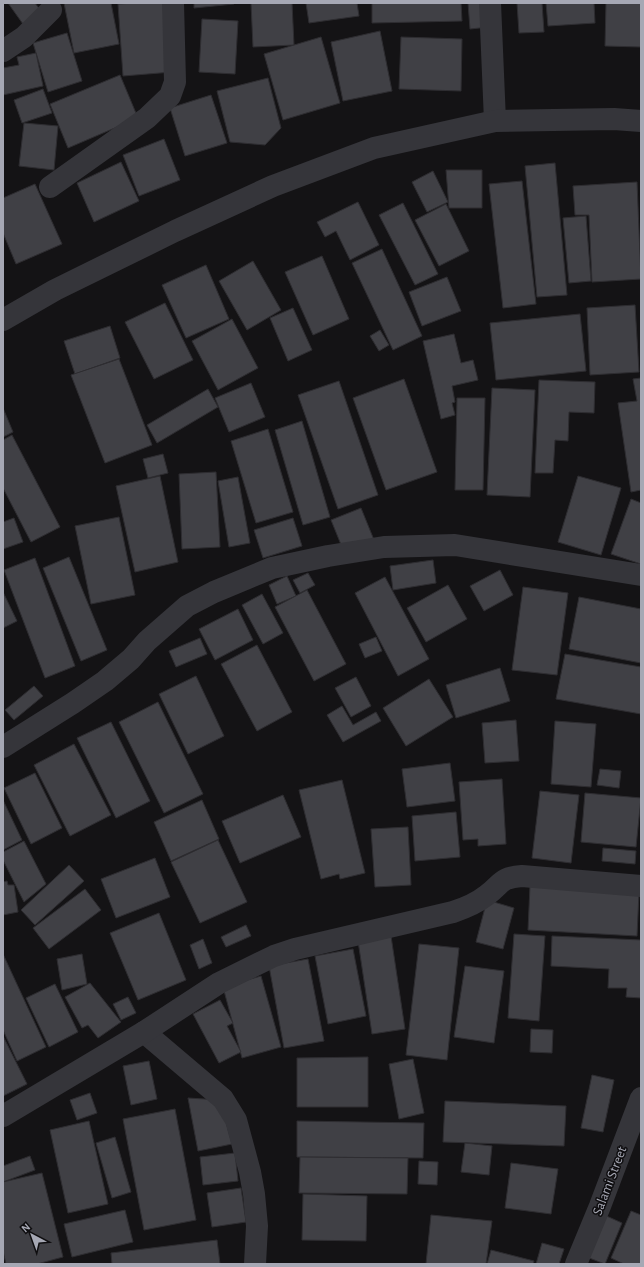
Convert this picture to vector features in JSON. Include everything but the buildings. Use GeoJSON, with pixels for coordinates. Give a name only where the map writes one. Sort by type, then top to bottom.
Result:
{"type":"FeatureCollection","features":[{"type":"Feature","properties":{"kind":"street"},"geometry":{"type":"LineString","coordinates":[[50,187],[147,118],[170,96],[175,82],[173,3]]}},
{"type":"Feature","properties":{"kind":"street"},"geometry":{"type":"LineString","coordinates":[[490,3],[495,121]]}},
{"type":"Feature","properties":{"kind":"street"},"geometry":{"type":"LineString","coordinates":[[3,51],[24,37],[51,10]]}},
{"type":"Feature","properties":{"kind":"street"},"geometry":{"type":"LineString","coordinates":[[3,320],[55,290],[154,241],[273,186],[374,148],[495,121],[614,119],[641,121]]}},
{"type":"Feature","properties":{"kind":"street"},"geometry":{"type":"LineString","coordinates":[[3,747],[106,681],[131,659],[147,641],[187,606],[214,592],[272,568],[328,556],[384,547],[455,545],[641,575]]}},
{"type":"Feature","properties":{"kind":"street"},"geometry":{"type":"LineString","coordinates":[[3,1116],[144,1032],[219,983],[274,956],[295,949],[453,912],[473,904],[488,895],[504,879],[522,876],[641,886]]}},
{"type":"Feature","properties":{"kind":"street"},"geometry":{"type":"LineString","coordinates":[[144,1032],[223,1099],[236,1120],[250,1172],[254,1194],[257,1226],[255,1264]]}},
{"type":"Feature","properties":{"kind":"street","name":"Salami Street"},"geometry":{"type":"LineString","coordinates":[[576,1264],[600,1206],[641,1098]]}}]}
